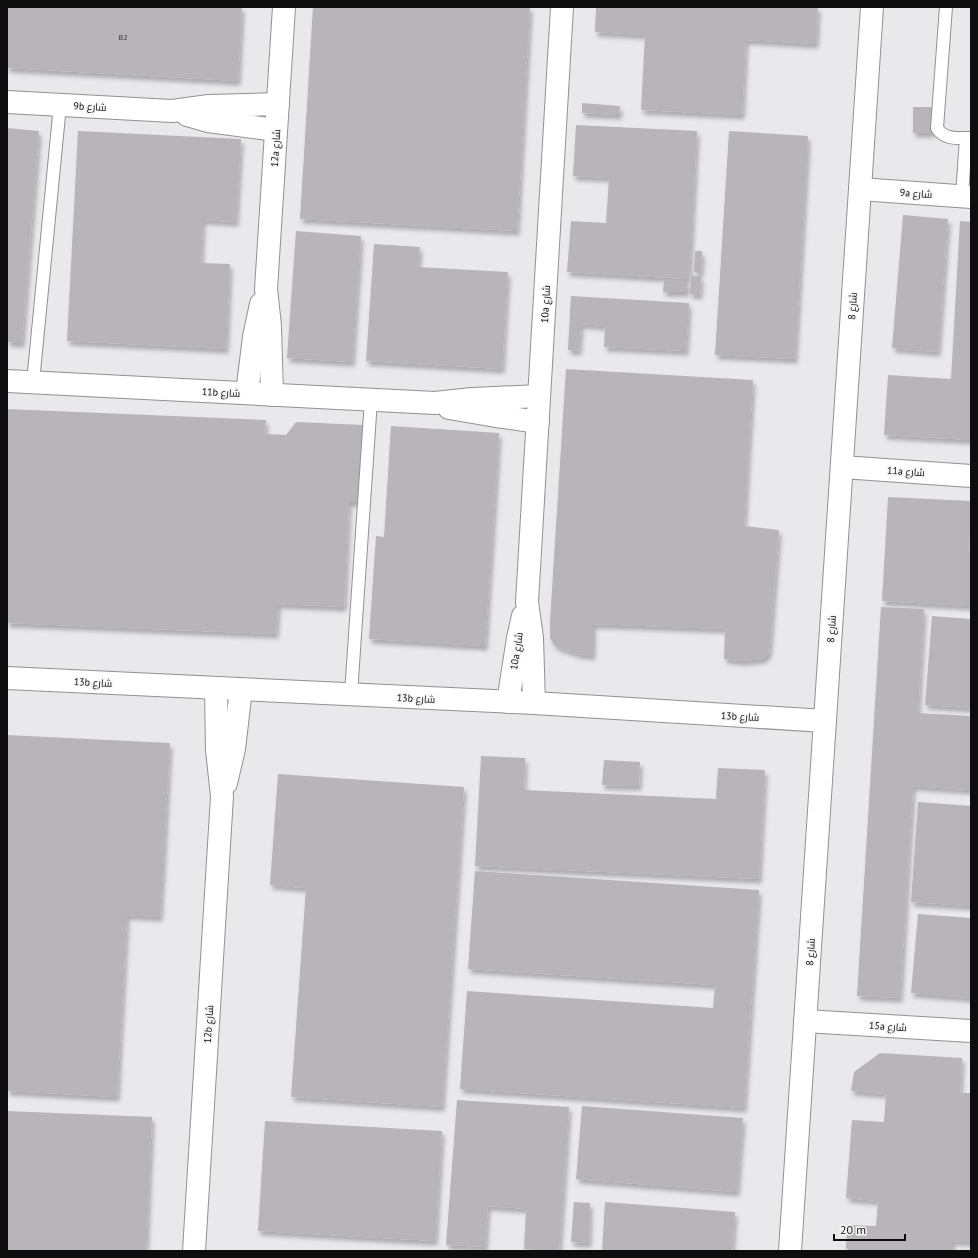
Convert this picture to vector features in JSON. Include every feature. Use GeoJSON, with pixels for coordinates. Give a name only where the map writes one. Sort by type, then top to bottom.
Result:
{"type":"FeatureCollection","features":[{"type":"Feature","properties":{"kind":"street","name":"12a شارع"},"geometry":{"type":"LineString","coordinates":[[272,395],[270,326],[266,289],[284,7]]}},
{"type":"Feature","properties":{"kind":"street","name":"10a شارع"},"geometry":{"type":"LineString","coordinates":[[508,702],[518,638],[527,602],[562,7]]}},
{"type":"Feature","properties":{"kind":"street","name":"شارع 8"},"geometry":{"type":"LineString","coordinates":[[790,1251],[872,7]]}},
{"type":"Feature","properties":{"kind":"street","name":"9b شارع"},"geometry":{"type":"LineString","coordinates":[[7,102],[172,111],[209,106],[278,104]]}},
{"type":"Feature","properties":{"kind":"street","name":"9b شارع"},"geometry":{"type":"LineString","coordinates":[[172,111],[208,120],[276,130]]}},
{"type":"Feature","properties":{"kind":"street","name":"9a شارع"},"geometry":{"type":"LineString","coordinates":[[860,189],[967,197]]}},
{"type":"Feature","properties":{"kind":"street","name":"12a شارع"},"geometry":{"type":"LineString","coordinates":[[247,393],[256,326],[266,289]]}},
{"type":"Feature","properties":{"kind":"street","name":"11b شارع"},"geometry":{"type":"LineString","coordinates":[[7,381],[435,403],[472,399],[539,396]]}},
{"type":"Feature","properties":{"kind":"street","name":"11b شارع"},"geometry":{"type":"LineString","coordinates":[[435,403],[471,412],[538,422]]}},
{"type":"Feature","properties":{"kind":"street","name":"11a شارع"},"geometry":{"type":"LineString","coordinates":[[842,467],[971,476]]}},
{"type":"Feature","properties":{"kind":"street","name":"10a شارع"},"geometry":{"type":"LineString","coordinates":[[527,602],[532,638],[534,703]]}},
{"type":"Feature","properties":{"kind":"street","name":"13b شارع"},"geometry":{"type":"LineString","coordinates":[[7,678],[534,703],[825,721]]}},
{"type":"Feature","properties":{"kind":"street","name":"12b شارع"},"geometry":{"type":"LineString","coordinates":[[194,1251],[222,796],[217,750],[216,688]]}},
{"type":"Feature","properties":{"kind":"street","name":"12b شارع"},"geometry":{"type":"LineString","coordinates":[[222,796],[234,749],[241,689]]}},
{"type":"Feature","properties":{"kind":"street","name":"15a شارع"},"geometry":{"type":"LineString","coordinates":[[805,1021],[971,1031]]}},
{"type":"Feature","properties":{"kind":"lane"},"geometry":{"type":"LineString","coordinates":[[946,7],[937,128],[945,137],[969,138],[967,197]]}},
{"type":"Feature","properties":{"kind":"lane"},"geometry":{"type":"LineString","coordinates":[[33,382],[60,105]]}},
{"type":"Feature","properties":{"kind":"lane"},"geometry":{"type":"LineString","coordinates":[[351,694],[371,400]]}},
{"type":"Feature","properties":{"kind":"building"},"geometry":{"type":"Polygon","coordinates":[[[7,7],[242,7],[238,81],[7,68],[7,7]]]}},
{"type":"Feature","properties":{"kind":"building"},"geometry":{"type":"Polygon","coordinates":[[[313,7],[530,7],[517,231],[300,219],[313,7]]]}},
{"type":"Feature","properties":{"kind":"building"},"geometry":{"type":"Polygon","coordinates":[[[596,7],[818,7],[816,44],[746,40],[742,115],[641,110],[645,35],[595,32],[596,7]]]}},
{"type":"Feature","properties":{"kind":"building"},"geometry":{"type":"Polygon","coordinates":[[[582,103],[620,106],[619,115],[582,113],[582,103]]]}},
{"type":"Feature","properties":{"kind":"building"},"geometry":{"type":"Polygon","coordinates":[[[913,107],[932,107],[932,133],[913,133],[913,107]]]}},
{"type":"Feature","properties":{"kind":"building"},"geometry":{"type":"Polygon","coordinates":[[[576,125],[697,131],[689,279],[567,272],[571,221],[606,223],[609,178],[573,176],[576,125]]]}},
{"type":"Feature","properties":{"kind":"building"},"geometry":{"type":"Polygon","coordinates":[[[7,128],[39,131],[22,343],[7,342],[7,128]]]}},
{"type":"Feature","properties":{"kind":"building"},"geometry":{"type":"Polygon","coordinates":[[[78,131],[241,139],[236,222],[203,220],[201,263],[230,264],[226,349],[67,341],[78,131]]]}},
{"type":"Feature","properties":{"kind":"building"},"geometry":{"type":"Polygon","coordinates":[[[729,131],[808,136],[795,359],[715,355],[729,131]]]}},
{"type":"Feature","properties":{"kind":"building"},"geometry":{"type":"Polygon","coordinates":[[[903,215],[948,219],[938,352],[892,348],[903,215]]]}},
{"type":"Feature","properties":{"kind":"building"},"geometry":{"type":"Polygon","coordinates":[[[960,221],[971,222],[971,440],[884,435],[888,375],[951,379],[960,221]]]}},
{"type":"Feature","properties":{"kind":"building"},"geometry":{"type":"Polygon","coordinates":[[[296,231],[361,236],[352,362],[287,358],[296,231]]]}},
{"type":"Feature","properties":{"kind":"building"},"geometry":{"type":"Polygon","coordinates":[[[374,244],[420,247],[418,267],[508,272],[502,369],[366,361],[374,244]]]}},
{"type":"Feature","properties":{"kind":"building"},"geometry":{"type":"Polygon","coordinates":[[[695,251],[702,251],[701,273],[694,272],[695,251]]]}},
{"type":"Feature","properties":{"kind":"building"},"geometry":{"type":"Polygon","coordinates":[[[691,276],[701,276],[700,295],[690,294],[691,276]]]}},
{"type":"Feature","properties":{"kind":"building"},"geometry":{"type":"Polygon","coordinates":[[[664,281],[687,281],[687,292],[663,292],[664,281]]]}},
{"type":"Feature","properties":{"kind":"building"},"geometry":{"type":"Polygon","coordinates":[[[571,296],[689,303],[686,351],[604,347],[605,326],[581,324],[579,351],[568,350],[571,296]]]}},
{"type":"Feature","properties":{"kind":"building"},"geometry":{"type":"Polygon","coordinates":[[[566,369],[753,380],[744,526],[779,530],[769,653],[763,659],[741,661],[724,659],[725,629],[593,624],[593,656],[578,654],[555,646],[550,638],[550,621],[566,369]]]}},
{"type":"Feature","properties":{"kind":"building"},"geometry":{"type":"Polygon","coordinates":[[[7,409],[266,420],[265,434],[286,435],[296,422],[363,425],[359,502],[349,502],[344,607],[278,604],[276,634],[7,623],[7,409]]]}},
{"type":"Feature","properties":{"kind":"building"},"geometry":{"type":"Polygon","coordinates":[[[391,426],[499,433],[485,646],[369,639],[376,536],[384,537],[391,426]]]}},
{"type":"Feature","properties":{"kind":"building"},"geometry":{"type":"Polygon","coordinates":[[[888,497],[971,501],[969,552],[971,552],[971,606],[882,601],[888,497]]]}},
{"type":"Feature","properties":{"kind":"building"},"geometry":{"type":"Polygon","coordinates":[[[881,607],[924,609],[918,713],[971,716],[971,790],[913,786],[900,998],[857,996],[881,607]]]}},
{"type":"Feature","properties":{"kind":"building"},"geometry":{"type":"Polygon","coordinates":[[[932,616],[971,619],[971,708],[925,705],[932,616]]]}},
{"type":"Feature","properties":{"kind":"building"},"geometry":{"type":"Polygon","coordinates":[[[7,735],[170,743],[160,917],[127,915],[117,1097],[7,1091],[7,735]]]}},
{"type":"Feature","properties":{"kind":"building"},"geometry":{"type":"Polygon","coordinates":[[[481,756],[525,758],[524,790],[716,799],[718,768],[765,770],[759,879],[475,866],[481,756]]]}},
{"type":"Feature","properties":{"kind":"building"},"geometry":{"type":"Polygon","coordinates":[[[604,760],[640,762],[639,786],[602,785],[604,760]]]}},
{"type":"Feature","properties":{"kind":"building"},"geometry":{"type":"Polygon","coordinates":[[[278,774],[464,787],[442,1107],[291,1097],[306,888],[270,885],[278,774]]]}},
{"type":"Feature","properties":{"kind":"building"},"geometry":{"type":"Polygon","coordinates":[[[918,802],[971,806],[971,906],[911,902],[918,802]]]}},
{"type":"Feature","properties":{"kind":"building"},"geometry":{"type":"Polygon","coordinates":[[[475,871],[759,890],[744,1108],[460,1089],[467,991],[713,1008],[715,985],[468,969],[475,871]]]}},
{"type":"Feature","properties":{"kind":"building"},"geometry":{"type":"Polygon","coordinates":[[[918,914],[971,918],[971,998],[911,993],[918,914]]]}},
{"type":"Feature","properties":{"kind":"building"},"geometry":{"type":"Polygon","coordinates":[[[880,1053],[962,1058],[960,1093],[971,1093],[971,1242],[952,1241],[952,1251],[849,1251],[846,1248],[847,1225],[876,1226],[878,1201],[846,1198],[852,1120],[884,1122],[886,1094],[851,1091],[854,1072],[880,1053]]]}},
{"type":"Feature","properties":{"kind":"building"},"geometry":{"type":"Polygon","coordinates":[[[457,1100],[569,1107],[559,1251],[524,1249],[526,1209],[488,1206],[485,1247],[446,1245],[457,1100]]]}},
{"type":"Feature","properties":{"kind":"building"},"geometry":{"type":"Polygon","coordinates":[[[582,1106],[743,1118],[737,1192],[576,1179],[582,1106]]]}},
{"type":"Feature","properties":{"kind":"building"},"geometry":{"type":"Polygon","coordinates":[[[7,1111],[152,1117],[146,1251],[7,1251],[7,1111]]]}},
{"type":"Feature","properties":{"kind":"building"},"geometry":{"type":"Polygon","coordinates":[[[265,1121],[442,1131],[435,1241],[258,1231],[265,1121]]]}},
{"type":"Feature","properties":{"kind":"building"},"geometry":{"type":"Polygon","coordinates":[[[574,1202],[590,1203],[589,1243],[571,1242],[574,1202]]]}},
{"type":"Feature","properties":{"kind":"building"},"geometry":{"type":"Polygon","coordinates":[[[605,1202],[735,1212],[732,1251],[602,1251],[605,1202]]]}}]}
